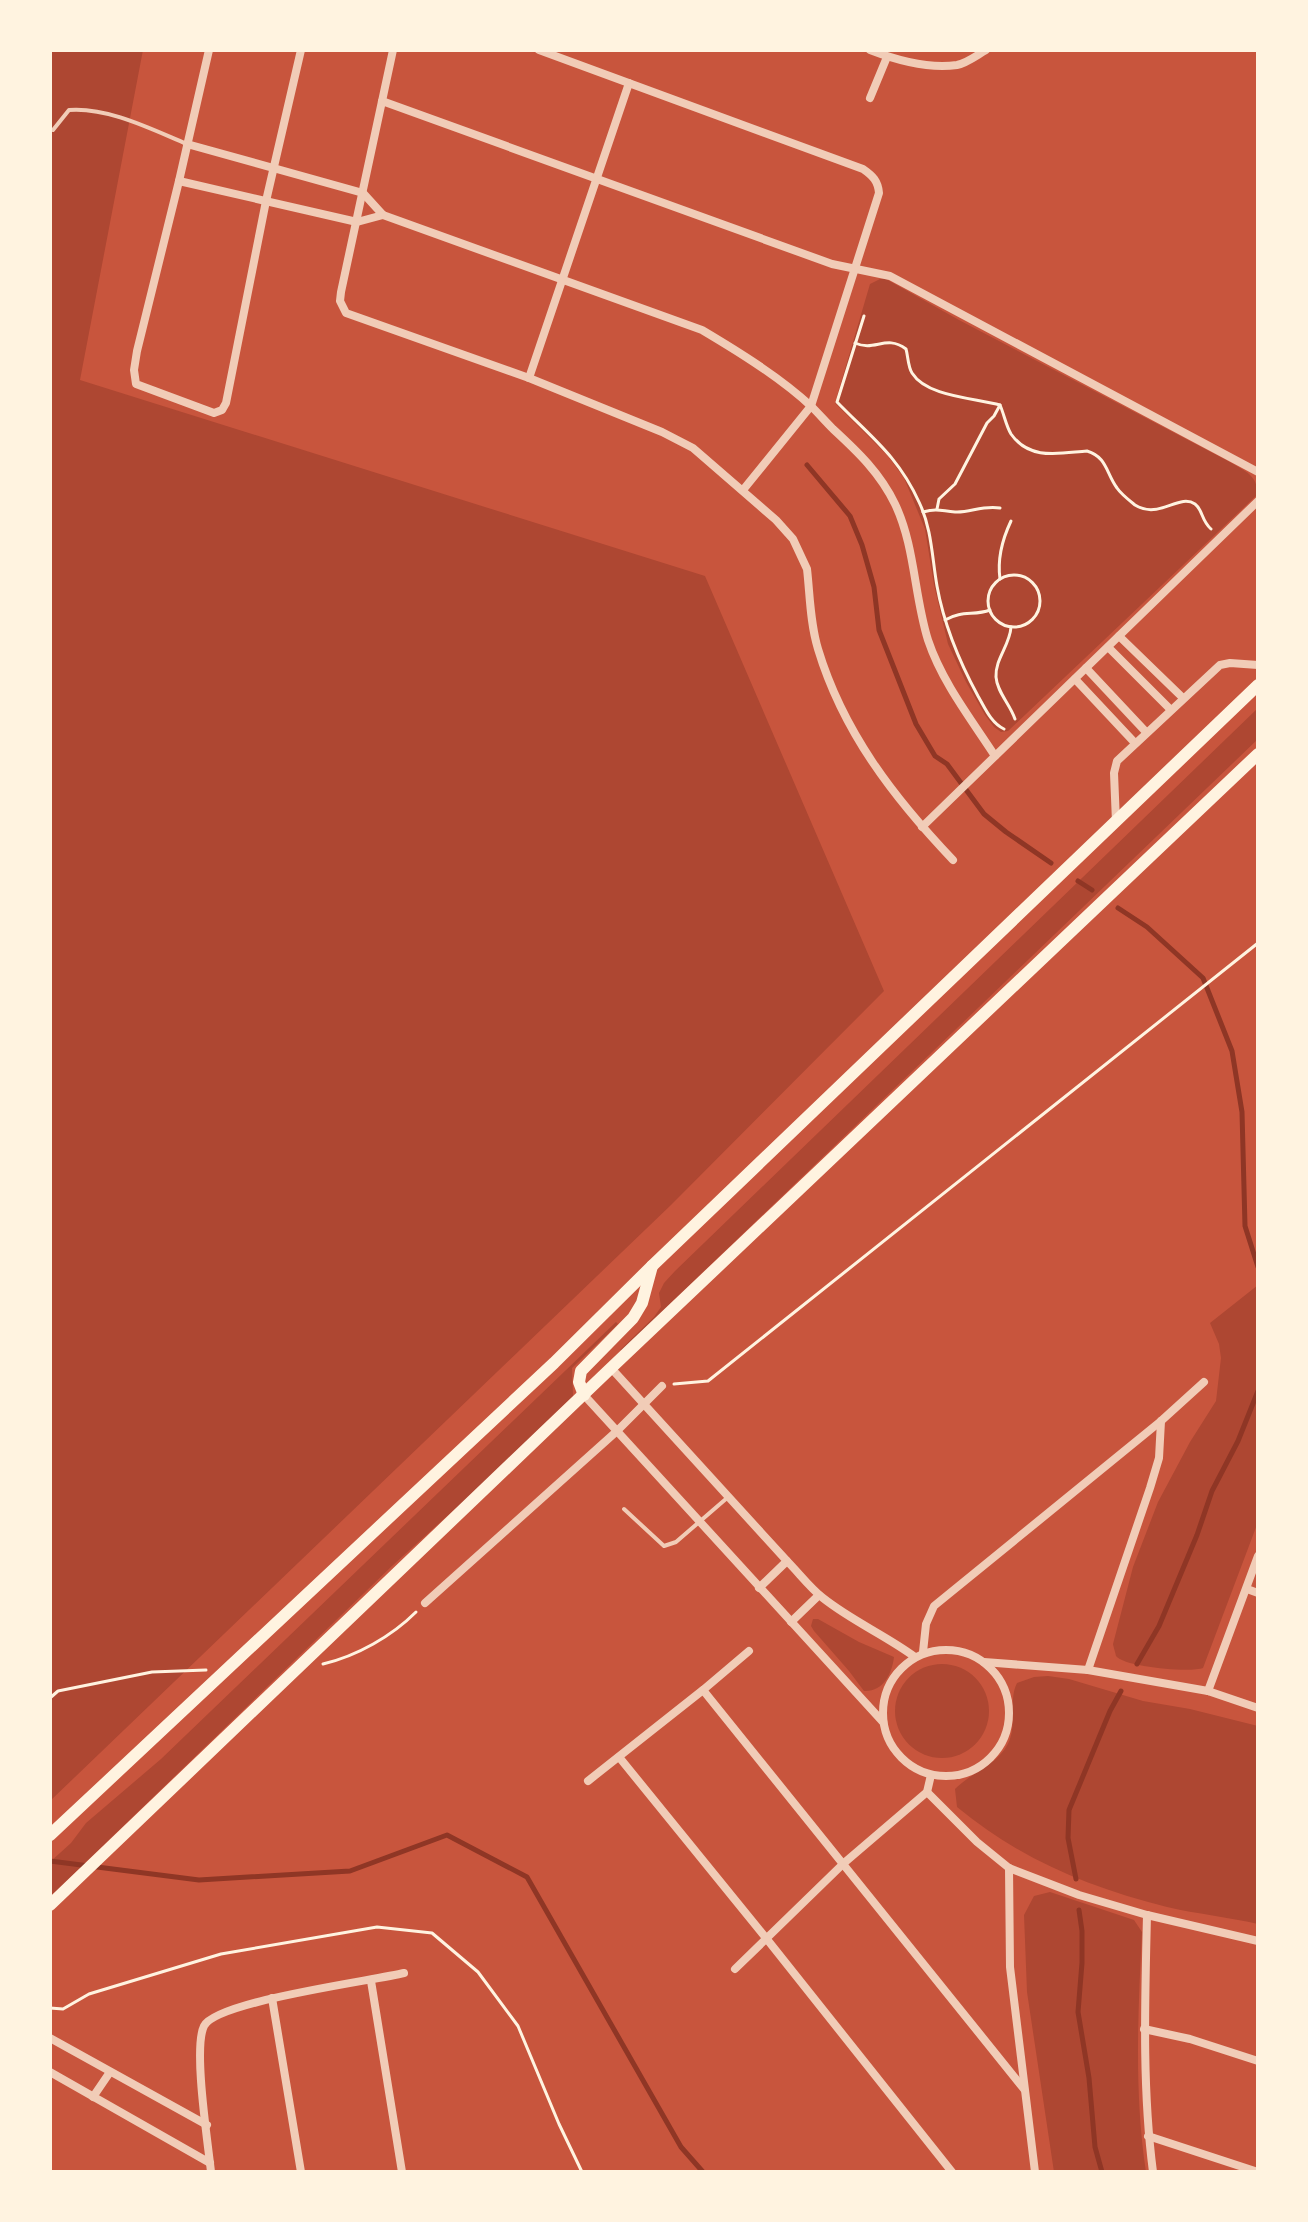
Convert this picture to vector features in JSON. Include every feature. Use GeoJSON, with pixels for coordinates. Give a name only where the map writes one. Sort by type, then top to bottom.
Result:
{"type":"FeatureCollection","features":[{"type":"Feature","properties":{"kind":"main road"},"geometry":{"type":"LineString","coordinates":[[50,1835],[554,1363],[1258,685]]}},
{"type":"Feature","properties":{"kind":"main road"},"geometry":{"type":"LineString","coordinates":[[50,1905],[1258,754]]}},
{"type":"Feature","properties":{"kind":"main road"},"geometry":{"type":"LineString","coordinates":[[584,1395],[579,1382],[581,1371],[633,1318],[642,1303],[652,1266]]}},
{"type":"Feature","properties":{"kind":"street"},"geometry":{"type":"LineString","coordinates":[[209,50],[134,370],[136,384],[214,413],[222,410],[226,403],[266,201],[301,50]]}},
{"type":"Feature","properties":{"kind":"street"},"geometry":{"type":"LineString","coordinates":[[393,50],[341,292],[340,301],[346,313],[529,378],[662,432],[693,448],[743,490],[793,539],[807,569],[817,647],[852,732],[883,778],[953,860]]}},
{"type":"Feature","properties":{"kind":"street"},"geometry":{"type":"LineString","coordinates":[[539,50],[863,169],[879,183],[879,193],[856,269],[811,406],[743,490]]}},
{"type":"Feature","properties":{"kind":"street"},"geometry":{"type":"LineString","coordinates":[[870,50],[887,57],[928,65],[956,65],[986,50]]}},
{"type":"Feature","properties":{"kind":"street"},"geometry":{"type":"LineString","coordinates":[[870,98],[887,57]]}},
{"type":"Feature","properties":{"kind":"street"},"geometry":{"type":"LineString","coordinates":[[529,378],[629,83]]}},
{"type":"Feature","properties":{"kind":"street"},"geometry":{"type":"LineString","coordinates":[[382,101],[832,264],[890,276],[1258,472]]}},
{"type":"Feature","properties":{"kind":"street"},"geometry":{"type":"LineString","coordinates":[[187,144],[363,193],[383,215],[702,330],[741,353],[811,406],[865,458],[894,503],[905,528],[927,637],[936,661],[995,756]]}},
{"type":"Feature","properties":{"kind":"street"},"geometry":{"type":"LineString","coordinates":[[179,181],[357,222],[383,215]]}},
{"type":"Feature","properties":{"kind":"street"},"geometry":{"type":"LineString","coordinates":[[922,827],[1258,501]]}},
{"type":"Feature","properties":{"kind":"street"},"geometry":{"type":"LineString","coordinates":[[1119,636],[1183,698]]}},
{"type":"Feature","properties":{"kind":"street"},"geometry":{"type":"LineString","coordinates":[[1108,647],[1170,709]]}},
{"type":"Feature","properties":{"kind":"street"},"geometry":{"type":"LineString","coordinates":[[1116,822],[1115,765],[1170,709],[1220,665],[1258,665]]}},
{"type":"Feature","properties":{"kind":"street"},"geometry":{"type":"LineString","coordinates":[[1086,668],[1146,732]]}},
{"type":"Feature","properties":{"kind":"street"},"geometry":{"type":"LineString","coordinates":[[1075,679],[1135,743]]}},
{"type":"Feature","properties":{"kind":"street"},"geometry":{"type":"LineString","coordinates":[[611,1368],[819,1595],[848,1617],[919,1655]]}},
{"type":"Feature","properties":{"kind":"street"},"geometry":{"type":"LineString","coordinates":[[919,1655],[934,1606],[1161,1421],[1204,1382]]}},
{"type":"Feature","properties":{"kind":"street"},"geometry":{"type":"LineString","coordinates":[[425,1603],[617,1431],[662,1386]]}},
{"type":"Feature","properties":{"kind":"street"},"geometry":{"type":"LineString","coordinates":[[584,1395],[883,1722]]}},
{"type":"Feature","properties":{"kind":"street"},"geometry":{"type":"LineString","coordinates":[[1088,1670],[1155,1473],[1161,1421]]}},
{"type":"Feature","properties":{"kind":"street"},"geometry":{"type":"LineString","coordinates":[[1208,1691],[1258,1556]]}},
{"type":"Feature","properties":{"kind":"street"},"geometry":{"type":"LineString","coordinates":[[759,1588],[787,1561]]}},
{"type":"Feature","properties":{"kind":"street"},"geometry":{"type":"LineString","coordinates":[[1247,1589],[1258,1593]]}},
{"type":"Feature","properties":{"kind":"street"},"geometry":{"type":"LineString","coordinates":[[791,1622],[819,1595]]}},
{"type":"Feature","properties":{"kind":"street"},"geometry":{"type":"LineString","coordinates":[[947,1649],[960,1650],[984,1662],[999,1678],[1008,1698],[1009,1721],[1002,1742],[989,1759],[971,1771],[949,1776],[931,1775],[901,1758],[889,1741],[883,1722],[884,1701],[891,1681],[905,1664],[919,1655],[947,1649]]}},
{"type":"Feature","properties":{"kind":"street"},"geometry":{"type":"LineString","coordinates":[[588,1781],[749,1651]]}},
{"type":"Feature","properties":{"kind":"street"},"geometry":{"type":"LineString","coordinates":[[984,1662],[1088,1670],[1208,1691],[1258,1708]]}},
{"type":"Feature","properties":{"kind":"street"},"geometry":{"type":"LineString","coordinates":[[703,1690],[1024,2089]]}},
{"type":"Feature","properties":{"kind":"street"},"geometry":{"type":"LineString","coordinates":[[619,1757],[952,2172]]}},
{"type":"Feature","properties":{"kind":"street"},"geometry":{"type":"LineString","coordinates":[[735,1969],[844,1863],[927,1792],[931,1775]]}},
{"type":"Feature","properties":{"kind":"street"},"geometry":{"type":"LineString","coordinates":[[927,1792],[977,1842],[1009,1868],[1079,1895],[1147,1915],[1258,1941]]}},
{"type":"Feature","properties":{"kind":"street"},"geometry":{"type":"LineString","coordinates":[[1009,1868],[1010,1967],[1035,2172]]}},
{"type":"Feature","properties":{"kind":"street"},"geometry":{"type":"LineString","coordinates":[[1147,1915],[1144,2029],[1148,2136],[1153,2172]]}},
{"type":"Feature","properties":{"kind":"street"},"geometry":{"type":"LineString","coordinates":[[211,2168],[200,2064],[205,2023],[219,2014],[272,1998],[404,1973]]}},
{"type":"Feature","properties":{"kind":"street"},"geometry":{"type":"LineString","coordinates":[[371,1981],[402,2172]]}},
{"type":"Feature","properties":{"kind":"street"},"geometry":{"type":"LineString","coordinates":[[272,1998],[301,2172]]}},
{"type":"Feature","properties":{"kind":"street"},"geometry":{"type":"LineString","coordinates":[[1144,2029],[1190,2039],[1258,2061]]}},
{"type":"Feature","properties":{"kind":"street"},"geometry":{"type":"LineString","coordinates":[[50,2038],[207,2125]]}},
{"type":"Feature","properties":{"kind":"street"},"geometry":{"type":"LineString","coordinates":[[50,2072],[211,2168]]}},
{"type":"Feature","properties":{"kind":"street"},"geometry":{"type":"LineString","coordinates":[[93,2097],[110,2072]]}},
{"type":"Feature","properties":{"kind":"street"},"geometry":{"type":"LineString","coordinates":[[1148,2136],[1258,2172]]}},
{"type":"Feature","properties":{"kind":"lane"},"geometry":{"type":"LineString","coordinates":[[53,130],[69,110],[83,109],[139,125],[187,144]]}},
{"type":"Feature","properties":{"kind":"lane"},"geometry":{"type":"LineString","coordinates":[[624,1509],[664,1546],[676,1542],[729,1496]]}},
{"type":"Feature","properties":{"kind":"path"},"geometry":{"type":"LineString","coordinates":[[864,316],[837,402],[894,459],[909,482],[923,512],[945,620],[963,666],[992,720],[1004,729],[1025,712]]}},
{"type":"Feature","properties":{"kind":"path"},"geometry":{"type":"LineString","coordinates":[[855,343],[867,347],[893,341],[906,349],[909,370],[921,383],[958,396],[1000,405]]}},
{"type":"Feature","properties":{"kind":"path"},"geometry":{"type":"LineString","coordinates":[[937,509],[939,499],[955,484],[1000,405]]}},
{"type":"Feature","properties":{"kind":"path"},"geometry":{"type":"LineString","coordinates":[[1000,405],[1010,433],[1027,449],[1051,454],[1093,452],[1104,460],[1117,489],[1133,504],[1153,511],[1183,501],[1194,503],[1211,532]]}},
{"type":"Feature","properties":{"kind":"path"},"geometry":{"type":"LineString","coordinates":[[923,512],[1000,508]]}},
{"type":"Feature","properties":{"kind":"path"},"geometry":{"type":"LineString","coordinates":[[1000,579],[1000,551],[1011,521]]}},
{"type":"Feature","properties":{"kind":"path"},"geometry":{"type":"LineString","coordinates":[[1013,575],[1026,578],[1035,585],[1039,595],[1039,611],[1033,620],[1020,627],[1011,627],[996,619],[988,603],[991,591],[1000,579],[1013,575]]}},
{"type":"Feature","properties":{"kind":"path"},"geometry":{"type":"LineString","coordinates":[[945,620],[959,613],[990,610]]}},
{"type":"Feature","properties":{"kind":"path"},"geometry":{"type":"LineString","coordinates":[[1011,627],[1009,643],[998,663],[996,676],[999,690],[1010,705],[1015,721]]}},
{"type":"Feature","properties":{"kind":"path"},"geometry":{"type":"LineString","coordinates":[[662,1386],[708,1381],[1258,943]]}},
{"type":"Feature","properties":{"kind":"path"},"geometry":{"type":"LineString","coordinates":[[296,1670],[342,1660],[401,1627],[425,1603]]}},
{"type":"Feature","properties":{"kind":"path"},"geometry":{"type":"LineString","coordinates":[[50,1698],[58,1691],[152,1672],[228,1669]]}},
{"type":"Feature","properties":{"kind":"shaded area"},"geometry":{"type":"Polygon","coordinates":[[[50,50],[143,50],[80,380],[705,576],[884,991],[671,1205],[50,1801],[50,50]]]}},
{"type":"Feature","properties":{"kind":"shaded area"},"geometry":{"type":"Polygon","coordinates":[[[886,279],[1228,461],[1249,474],[1257,488],[1257,495],[1008,731],[1001,732],[985,715],[948,644],[925,529],[904,478],[888,456],[835,403],[870,284],[886,279]]]}},
{"type":"Feature","properties":{"kind":"shaded area"},"geometry":{"type":"Polygon","coordinates":[[[1258,708],[1258,739],[620,1350],[661,1307],[659,1293],[675,1271],[1258,708]]]}},
{"type":"Feature","properties":{"kind":"shaded area"},"geometry":{"type":"Polygon","coordinates":[[[1258,1285],[1258,1522],[1203,1668],[1158,1668],[1122,1660],[1116,1656],[1113,1644],[1133,1567],[1158,1502],[1216,1401],[1221,1358],[1210,1323],[1258,1285]]]}},
{"type":"Feature","properties":{"kind":"shaded area"},"geometry":{"type":"Polygon","coordinates":[[[616,1322],[618,1324],[572,1368],[573,1396],[392,1566],[50,1897],[50,1862],[71,1843],[86,1823],[161,1759],[616,1322]]]}},
{"type":"Feature","properties":{"kind":"shaded area"},"geometry":{"type":"Polygon","coordinates":[[[813,1619],[894,1657],[885,1681],[871,1691],[864,1691],[814,1631],[811,1626],[813,1619]]]}},
{"type":"Feature","properties":{"kind":"shaded area"},"geometry":{"type":"Polygon","coordinates":[[[942,1664],[960,1667],[975,1678],[986,1693],[989,1711],[986,1729],[975,1744],[960,1755],[942,1758],[924,1755],[909,1744],[898,1729],[895,1711],[898,1693],[909,1678],[924,1667],[942,1664]]]}},
{"type":"Feature","properties":{"kind":"shaded area"},"geometry":{"type":"Polygon","coordinates":[[[1048,1676],[1258,1726],[1258,1924],[1167,1907],[1082,1880],[1005,1842],[957,1807],[955,1789],[1006,1748],[1010,1739],[1017,1683],[1048,1676]]]}},
{"type":"Feature","properties":{"kind":"shaded area"},"geometry":{"type":"Polygon","coordinates":[[[1050,1892],[1134,1920],[1142,1932],[1138,2082],[1146,2172],[1054,2172],[1027,1992],[1024,1915],[1034,1896],[1050,1892]]]}},
{"type":"Feature","properties":{"kind":"waterway"},"geometry":{"type":"LineString","coordinates":[[807,465],[850,516],[874,587],[879,630],[916,724],[935,756],[947,764],[984,814],[1051,863]]}},
{"type":"Feature","properties":{"kind":"waterway"},"geometry":{"type":"LineString","coordinates":[[1078,881],[1092,890]]}},
{"type":"Feature","properties":{"kind":"waterway"},"geometry":{"type":"LineString","coordinates":[[1118,908],[1147,927],[1203,978],[1232,1051],[1242,1112],[1245,1226],[1258,1267]]}},
{"type":"Feature","properties":{"kind":"waterway"},"geometry":{"type":"LineString","coordinates":[[1137,1664],[1159,1626],[1212,1491],[1238,1441],[1258,1391]]}},
{"type":"Feature","properties":{"kind":"waterway"},"geometry":{"type":"LineString","coordinates":[[1076,1879],[1068,1838],[1069,1810],[1121,1691]]}},
{"type":"Feature","properties":{"kind":"waterway"},"geometry":{"type":"LineString","coordinates":[[50,1861],[199,1880],[350,1871],[447,1835],[527,1877],[681,2147],[703,2172]]}},
{"type":"Feature","properties":{"kind":"waterway"},"geometry":{"type":"LineString","coordinates":[[1079,1910],[1082,1963],[1078,2012],[1089,2078],[1095,2147],[1102,2172]]}}]}
